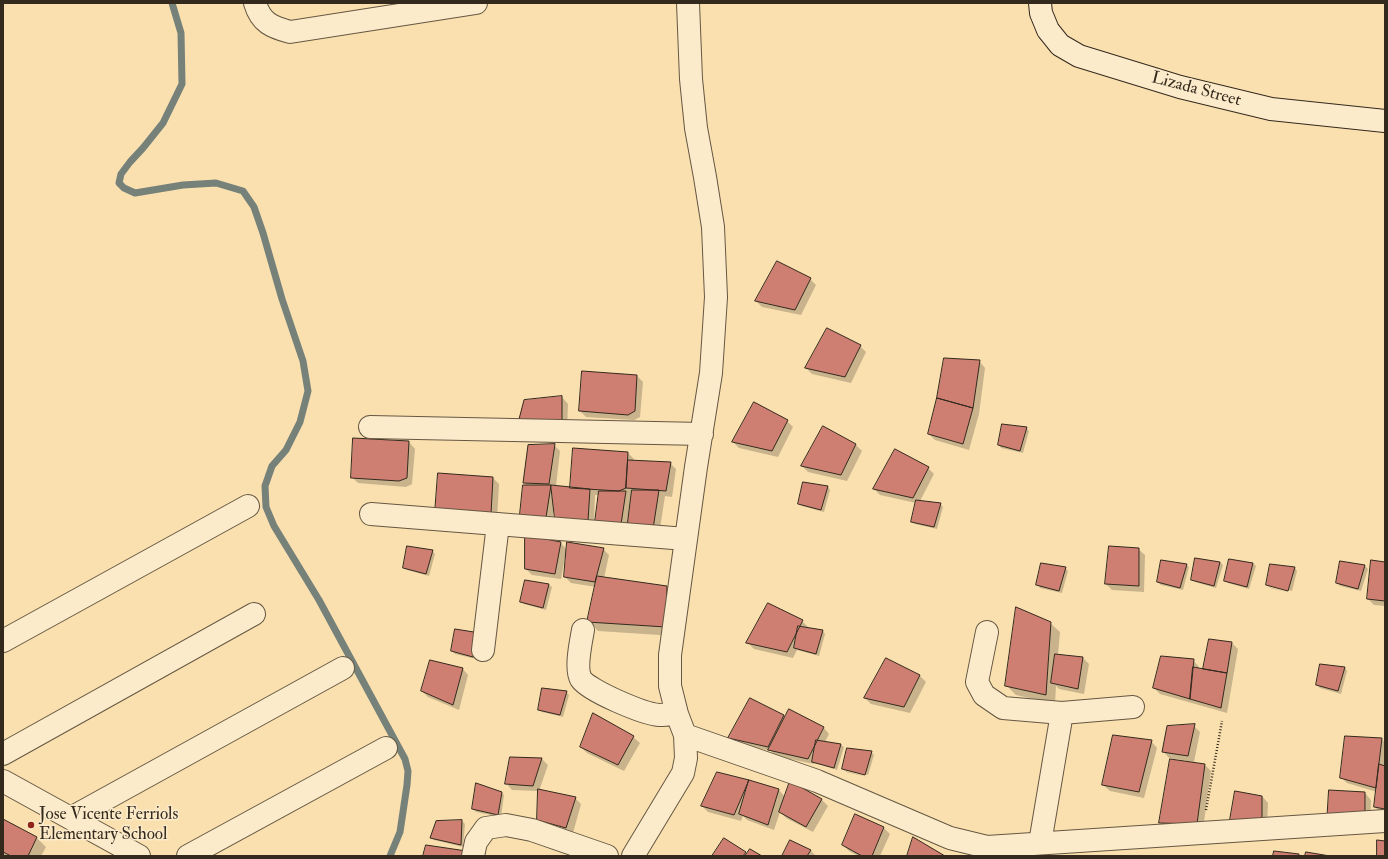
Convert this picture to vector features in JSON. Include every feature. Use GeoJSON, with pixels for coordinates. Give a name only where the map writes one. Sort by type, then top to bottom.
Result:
{"type":"FeatureCollection","features":[{"type":"Feature","properties":{"kind":"street"},"geometry":{"type":"LineString","coordinates":[[255,3],[263,18],[275,28],[290,32],[476,3]]}},
{"type":"Feature","properties":{"kind":"street"},"geometry":{"type":"LineString","coordinates":[[634,856],[683,773],[686,758],[685,735],[677,714],[670,686],[670,655],[711,373],[716,297],[713,227],[706,177],[696,128],[691,79],[688,3]]}},
{"type":"Feature","properties":{"kind":"street","name":"Lizada Street"},"geometry":{"type":"LineString","coordinates":[[1040,3],[1048,30],[1060,45],[1079,56],[1180,87],[1271,109],[1385,121]]}},
{"type":"Feature","properties":{"kind":"street"},"geometry":{"type":"LineString","coordinates":[[370,427],[702,434]]}},
{"type":"Feature","properties":{"kind":"street"},"geometry":{"type":"LineString","coordinates":[[3,641],[248,506]]}},
{"type":"Feature","properties":{"kind":"street"},"geometry":{"type":"LineString","coordinates":[[371,514],[686,539]]}},
{"type":"Feature","properties":{"kind":"street"},"geometry":{"type":"LineString","coordinates":[[483,650],[498,524]]}},
{"type":"Feature","properties":{"kind":"street"},"geometry":{"type":"LineString","coordinates":[[3,754],[254,614]]}},
{"type":"Feature","properties":{"kind":"street"},"geometry":{"type":"LineString","coordinates":[[583,630],[578,666],[581,679],[591,688],[641,711],[658,715],[677,714]]}},
{"type":"Feature","properties":{"kind":"street"},"geometry":{"type":"LineString","coordinates":[[987,632],[977,682],[984,695],[1004,708],[1062,713],[1133,707]]}},
{"type":"Feature","properties":{"kind":"street"},"geometry":{"type":"LineString","coordinates":[[71,818],[342,668]]}},
{"type":"Feature","properties":{"kind":"street"},"geometry":{"type":"LineString","coordinates":[[1040,843],[1062,713]]}},
{"type":"Feature","properties":{"kind":"street"},"geometry":{"type":"LineString","coordinates":[[685,735],[817,781],[950,838],[987,847],[1385,821]]}},
{"type":"Feature","properties":{"kind":"street"},"geometry":{"type":"LineString","coordinates":[[188,856],[386,748]]}},
{"type":"Feature","properties":{"kind":"street"},"geometry":{"type":"LineString","coordinates":[[3,781],[139,856]]}},
{"type":"Feature","properties":{"kind":"street"},"geometry":{"type":"LineString","coordinates":[[472,856],[476,842],[486,828],[506,825],[532,830],[607,856]]}},
{"type":"Feature","properties":{"kind":"path"},"geometry":{"type":"LineString","coordinates":[[1200,833],[1208,802],[1222,721]]}},
{"type":"Feature","properties":{"kind":"building"},"geometry":{"type":"Polygon","coordinates":[[[777,261],[811,278],[795,310],[755,301],[777,261]]]}},
{"type":"Feature","properties":{"kind":"building"},"geometry":{"type":"Polygon","coordinates":[[[827,328],[861,345],[845,377],[805,368],[827,328]]]}},
{"type":"Feature","properties":{"kind":"building"},"geometry":{"type":"Polygon","coordinates":[[[944,358],[980,360],[973,408],[937,398],[944,358]]]}},
{"type":"Feature","properties":{"kind":"building"},"geometry":{"type":"Polygon","coordinates":[[[582,371],[637,375],[635,411],[628,415],[579,411],[582,371]]]}},
{"type":"Feature","properties":{"kind":"building"},"geometry":{"type":"Polygon","coordinates":[[[562,396],[562,425],[518,423],[524,400],[562,396]]]}},
{"type":"Feature","properties":{"kind":"building"},"geometry":{"type":"Polygon","coordinates":[[[937,398],[973,408],[963,444],[928,434],[937,398]]]}},
{"type":"Feature","properties":{"kind":"building"},"geometry":{"type":"Polygon","coordinates":[[[754,402],[788,420],[772,451],[732,442],[754,402]]]}},
{"type":"Feature","properties":{"kind":"building"},"geometry":{"type":"Polygon","coordinates":[[[1002,424],[1027,427],[1020,451],[998,445],[1002,424]]]}},
{"type":"Feature","properties":{"kind":"building"},"geometry":{"type":"Polygon","coordinates":[[[823,426],[856,444],[841,475],[801,466],[823,426]]]}},
{"type":"Feature","properties":{"kind":"building"},"geometry":{"type":"Polygon","coordinates":[[[353,438],[409,441],[407,478],[399,481],[351,478],[353,438]]]}},
{"type":"Feature","properties":{"kind":"building"},"geometry":{"type":"Polygon","coordinates":[[[555,444],[549,484],[523,483],[528,445],[555,444]]]}},
{"type":"Feature","properties":{"kind":"building"},"geometry":{"type":"Polygon","coordinates":[[[573,448],[628,452],[626,488],[619,491],[570,488],[573,448]]]}},
{"type":"Feature","properties":{"kind":"building"},"geometry":{"type":"Polygon","coordinates":[[[895,449],[929,467],[913,498],[873,489],[895,449]]]}},
{"type":"Feature","properties":{"kind":"building"},"geometry":{"type":"Polygon","coordinates":[[[628,460],[671,462],[666,491],[626,488],[628,460]]]}},
{"type":"Feature","properties":{"kind":"building"},"geometry":{"type":"Polygon","coordinates":[[[438,473],[493,477],[491,514],[435,513],[438,473]]]}},
{"type":"Feature","properties":{"kind":"building"},"geometry":{"type":"Polygon","coordinates":[[[803,482],[828,486],[821,510],[798,504],[803,482]]]}},
{"type":"Feature","properties":{"kind":"building"},"geometry":{"type":"Polygon","coordinates":[[[523,485],[551,485],[545,524],[519,524],[523,485]]]}},
{"type":"Feature","properties":{"kind":"building"},"geometry":{"type":"Polygon","coordinates":[[[551,485],[590,489],[588,521],[555,519],[551,485]]]}},
{"type":"Feature","properties":{"kind":"building"},"geometry":{"type":"Polygon","coordinates":[[[632,490],[659,490],[653,529],[627,530],[632,490]]]}},
{"type":"Feature","properties":{"kind":"building"},"geometry":{"type":"Polygon","coordinates":[[[599,491],[626,491],[620,531],[594,530],[599,491]]]}},
{"type":"Feature","properties":{"kind":"building"},"geometry":{"type":"Polygon","coordinates":[[[916,500],[941,503],[934,527],[911,522],[916,500]]]}},
{"type":"Feature","properties":{"kind":"building"},"geometry":{"type":"Polygon","coordinates":[[[525,535],[561,542],[555,574],[525,569],[525,535]]]}},
{"type":"Feature","properties":{"kind":"building"},"geometry":{"type":"Polygon","coordinates":[[[567,542],[604,548],[595,582],[564,577],[567,542]]]}},
{"type":"Feature","properties":{"kind":"building"},"geometry":{"type":"Polygon","coordinates":[[[407,546],[433,550],[426,574],[403,568],[407,546]]]}},
{"type":"Feature","properties":{"kind":"building"},"geometry":{"type":"Polygon","coordinates":[[[1109,546],[1139,548],[1139,586],[1105,584],[1109,546]]]}},
{"type":"Feature","properties":{"kind":"building"},"geometry":{"type":"Polygon","coordinates":[[[1195,558],[1220,562],[1214,586],[1191,580],[1195,558]]]}},
{"type":"Feature","properties":{"kind":"building"},"geometry":{"type":"Polygon","coordinates":[[[1229,559],[1253,563],[1247,587],[1224,581],[1229,559]]]}},
{"type":"Feature","properties":{"kind":"building"},"geometry":{"type":"Polygon","coordinates":[[[1161,560],[1187,564],[1180,588],[1157,582],[1161,560]]]}},
{"type":"Feature","properties":{"kind":"building"},"geometry":{"type":"Polygon","coordinates":[[[1371,560],[1385,562],[1385,601],[1367,599],[1371,560]]]}},
{"type":"Feature","properties":{"kind":"building"},"geometry":{"type":"Polygon","coordinates":[[[1340,561],[1365,565],[1358,589],[1336,583],[1340,561]]]}},
{"type":"Feature","properties":{"kind":"building"},"geometry":{"type":"Polygon","coordinates":[[[1041,563],[1066,567],[1059,591],[1036,585],[1041,563]]]}},
{"type":"Feature","properties":{"kind":"building"},"geometry":{"type":"Polygon","coordinates":[[[1270,564],[1295,567],[1288,591],[1266,585],[1270,564]]]}},
{"type":"Feature","properties":{"kind":"building"},"geometry":{"type":"Polygon","coordinates":[[[597,576],[667,586],[666,627],[587,622],[597,576]]]}},
{"type":"Feature","properties":{"kind":"building"},"geometry":{"type":"Polygon","coordinates":[[[525,580],[549,584],[543,608],[520,602],[525,580]]]}},
{"type":"Feature","properties":{"kind":"building"},"geometry":{"type":"Polygon","coordinates":[[[768,603],[803,620],[787,652],[746,643],[768,603]]]}},
{"type":"Feature","properties":{"kind":"building"},"geometry":{"type":"Polygon","coordinates":[[[1016,607],[1051,622],[1046,695],[1005,686],[1016,607]]]}},
{"type":"Feature","properties":{"kind":"building"},"geometry":{"type":"Polygon","coordinates":[[[798,626],[823,630],[816,654],[794,648],[798,626]]]}},
{"type":"Feature","properties":{"kind":"building"},"geometry":{"type":"Polygon","coordinates":[[[455,629],[480,633],[473,657],[451,651],[455,629]]]}},
{"type":"Feature","properties":{"kind":"building"},"geometry":{"type":"Polygon","coordinates":[[[1209,639],[1232,642],[1227,673],[1203,669],[1209,639]]]}},
{"type":"Feature","properties":{"kind":"building"},"geometry":{"type":"Polygon","coordinates":[[[1055,654],[1083,657],[1078,689],[1051,683],[1055,654]]]}},
{"type":"Feature","properties":{"kind":"building"},"geometry":{"type":"Polygon","coordinates":[[[1161,656],[1194,659],[1190,699],[1153,688],[1161,656]]]}},
{"type":"Feature","properties":{"kind":"building"},"geometry":{"type":"Polygon","coordinates":[[[886,658],[920,675],[904,707],[864,698],[886,658]]]}},
{"type":"Feature","properties":{"kind":"building"},"geometry":{"type":"Polygon","coordinates":[[[430,660],[463,668],[453,705],[421,691],[430,660]]]}},
{"type":"Feature","properties":{"kind":"building"},"geometry":{"type":"Polygon","coordinates":[[[1320,664],[1345,667],[1338,691],[1316,685],[1320,664]]]}},
{"type":"Feature","properties":{"kind":"building"},"geometry":{"type":"Polygon","coordinates":[[[1193,667],[1227,673],[1221,708],[1190,699],[1193,667]]]}},
{"type":"Feature","properties":{"kind":"building"},"geometry":{"type":"Polygon","coordinates":[[[542,688],[567,691],[560,715],[538,710],[542,688]]]}},
{"type":"Feature","properties":{"kind":"building"},"geometry":{"type":"Polygon","coordinates":[[[750,698],[784,715],[768,747],[728,738],[750,698]]]}},
{"type":"Feature","properties":{"kind":"building"},"geometry":{"type":"Polygon","coordinates":[[[789,709],[824,727],[808,759],[768,750],[789,709]]]}},
{"type":"Feature","properties":{"kind":"building"},"geometry":{"type":"Polygon","coordinates":[[[593,713],[634,736],[618,765],[580,747],[593,713]]]}},
{"type":"Feature","properties":{"kind":"building"},"geometry":{"type":"Polygon","coordinates":[[[1195,724],[1188,756],[1162,752],[1167,726],[1195,724]]]}},
{"type":"Feature","properties":{"kind":"building"},"geometry":{"type":"Polygon","coordinates":[[[1113,735],[1152,740],[1139,792],[1102,785],[1113,735]]]}},
{"type":"Feature","properties":{"kind":"building"},"geometry":{"type":"Polygon","coordinates":[[[1345,736],[1382,738],[1376,788],[1340,778],[1345,736]]]}},
{"type":"Feature","properties":{"kind":"building"},"geometry":{"type":"Polygon","coordinates":[[[816,740],[841,744],[834,768],[812,762],[816,740]]]}},
{"type":"Feature","properties":{"kind":"building"},"geometry":{"type":"Polygon","coordinates":[[[847,748],[872,751],[865,775],[842,769],[847,748]]]}},
{"type":"Feature","properties":{"kind":"building"},"geometry":{"type":"Polygon","coordinates":[[[510,757],[542,758],[533,786],[505,784],[510,757]]]}},
{"type":"Feature","properties":{"kind":"building"},"geometry":{"type":"Polygon","coordinates":[[[1170,759],[1205,764],[1197,824],[1159,823],[1170,759]]]}},
{"type":"Feature","properties":{"kind":"building"},"geometry":{"type":"Polygon","coordinates":[[[1379,764],[1385,766],[1385,809],[1374,807],[1379,764]]]}},
{"type":"Feature","properties":{"kind":"building"},"geometry":{"type":"Polygon","coordinates":[[[717,772],[749,780],[734,815],[701,806],[717,772]]]}},
{"type":"Feature","properties":{"kind":"building"},"geometry":{"type":"Polygon","coordinates":[[[749,780],[779,789],[768,825],[739,814],[749,780]]]}},
{"type":"Feature","properties":{"kind":"building"},"geometry":{"type":"Polygon","coordinates":[[[790,781],[822,799],[806,827],[779,812],[790,781]]]}},
{"type":"Feature","properties":{"kind":"building"},"geometry":{"type":"Polygon","coordinates":[[[476,783],[502,792],[498,815],[472,809],[476,783]]]}},
{"type":"Feature","properties":{"kind":"building"},"geometry":{"type":"Polygon","coordinates":[[[538,789],[576,797],[566,828],[537,820],[538,789]]]}},
{"type":"Feature","properties":{"kind":"building"},"geometry":{"type":"Polygon","coordinates":[[[1329,790],[1365,792],[1365,822],[1327,823],[1329,790]]]}},
{"type":"Feature","properties":{"kind":"building"},"geometry":{"type":"Polygon","coordinates":[[[1235,791],[1262,796],[1262,821],[1230,820],[1235,791]]]}},
{"type":"Feature","properties":{"kind":"building"},"geometry":{"type":"Polygon","coordinates":[[[855,814],[884,827],[872,856],[862,856],[842,845],[855,814]]]}},
{"type":"Feature","properties":{"kind":"building"},"geometry":{"type":"Polygon","coordinates":[[[3,819],[37,837],[28,856],[11,856],[3,852],[3,819]]]}},
{"type":"Feature","properties":{"kind":"building"},"geometry":{"type":"Polygon","coordinates":[[[462,820],[461,845],[430,838],[436,821],[462,820]]]}},
{"type":"Feature","properties":{"kind":"building"},"geometry":{"type":"Polygon","coordinates":[[[913,837],[945,856],[907,856],[913,837]]]}},
{"type":"Feature","properties":{"kind":"building"},"geometry":{"type":"Polygon","coordinates":[[[724,838],[746,852],[743,856],[712,856],[724,838]]]}},
{"type":"Feature","properties":{"kind":"building"},"geometry":{"type":"Polygon","coordinates":[[[790,840],[811,850],[807,856],[782,856],[790,840]]]}},
{"type":"Feature","properties":{"kind":"building"},"geometry":{"type":"Polygon","coordinates":[[[1377,840],[1385,841],[1385,856],[1377,856],[1377,840]]]}},
{"type":"Feature","properties":{"kind":"building"},"geometry":{"type":"Polygon","coordinates":[[[426,845],[480,853],[479,856],[423,856],[426,845]]]}},
{"type":"Feature","properties":{"kind":"building"},"geometry":{"type":"Polygon","coordinates":[[[750,849],[762,856],[745,856],[750,849]]]}},
{"type":"Feature","properties":{"kind":"building"},"geometry":{"type":"Polygon","coordinates":[[[1274,851],[1299,854],[1299,856],[1273,856],[1274,851]]]}},
{"type":"Feature","properties":{"kind":"building"},"geometry":{"type":"Polygon","coordinates":[[[1306,852],[1330,856],[1305,856],[1306,852]]]}},
{"type":"Feature","properties":{"kind":"waterway"},"geometry":{"type":"LineString","coordinates":[[172,3],[181,33],[182,84],[163,123],[121,174],[119,183],[124,188],[135,193],[183,185],[216,183],[243,191],[254,207],[282,299],[303,361],[308,391],[300,422],[286,450],[272,466],[265,486],[266,507],[274,526],[319,600],[405,759],[408,771],[400,832],[390,856]]}},
{"type":"Feature","properties":{"kind":"place","name":"Jose Vicente Ferriols Elementary School"},"geometry":{"type":"Point","coordinates":[31,825]}}]}
